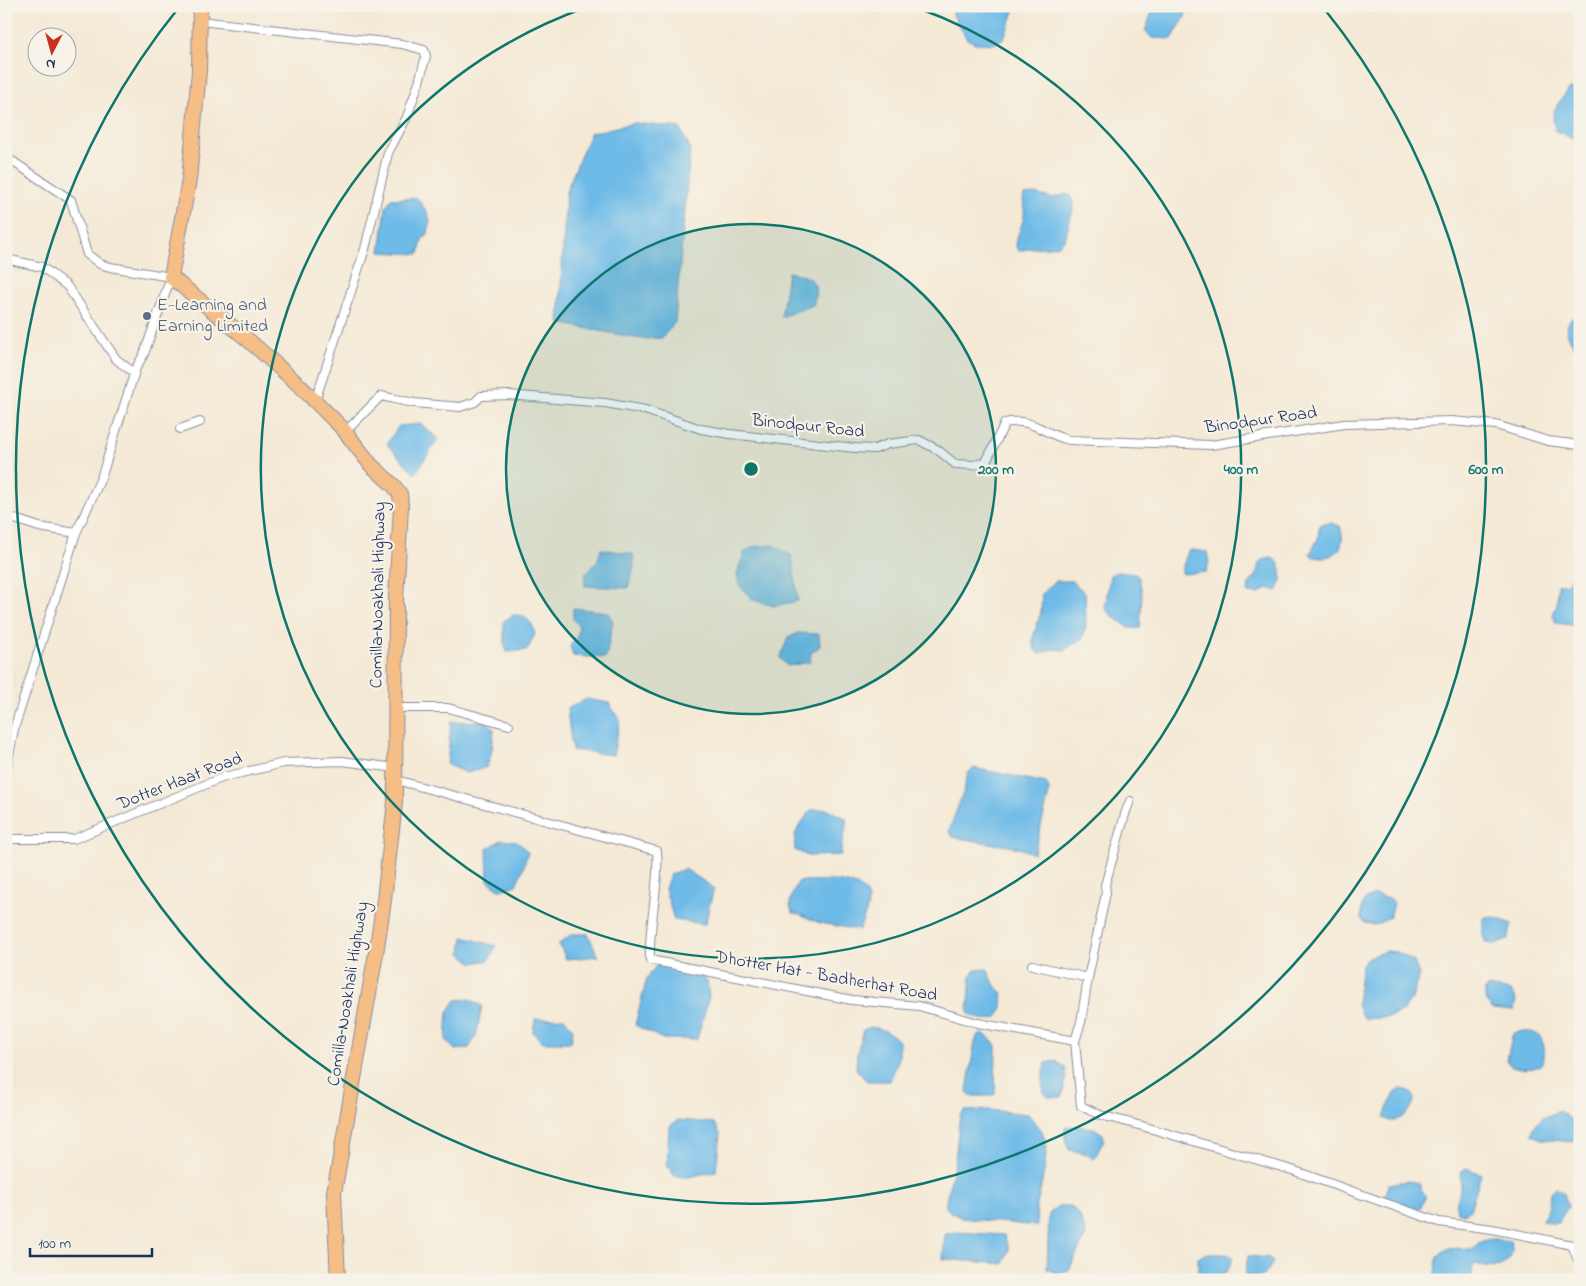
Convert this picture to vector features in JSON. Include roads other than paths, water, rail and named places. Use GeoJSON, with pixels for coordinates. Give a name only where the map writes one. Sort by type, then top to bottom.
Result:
{"type":"FeatureCollection","features":[{"type":"Feature","properties":{"kind":"highway"},"geometry":{"type":"LineString","coordinates":[[171,277],[189,180],[199,70],[200,6]]}},
{"type":"Feature","properties":{"kind":"highway","name":"Comilla–Noakhali Highway"},"geometry":{"type":"LineString","coordinates":[[171,277],[246,338],[299,385],[345,432],[371,465],[400,494],[396,599],[395,802],[383,909],[334,1193],[338,1280]]}},
{"type":"Feature","properties":{"kind":"street"},"geometry":{"type":"LineString","coordinates":[[200,21],[402,44],[424,50],[426,56],[407,117],[388,153],[365,249],[315,401]]}},
{"type":"Feature","properties":{"kind":"street"},"geometry":{"type":"LineString","coordinates":[[6,157],[71,200],[87,254],[100,264],[171,277],[144,354],[135,371],[101,478],[76,533],[14,729],[6,771]]}},
{"type":"Feature","properties":{"kind":"street"},"geometry":{"type":"LineString","coordinates":[[6,259],[42,267],[67,286],[116,359],[135,371]]}},
{"type":"Feature","properties":{"kind":"street","name":"Binodpur Road"},"geometry":{"type":"LineString","coordinates":[[345,432],[381,396],[414,403],[460,407],[475,402],[481,396],[508,395],[605,403],[645,410],[701,429],[749,436],[875,449],[888,444],[919,440],[938,450],[955,464],[973,465],[986,462],[1005,423],[1014,421],[1028,422],[1057,438],[1069,440],[1211,445],[1344,424],[1451,421],[1496,425],[1548,441],[1580,444]]}},
{"type":"Feature","properties":{"kind":"street"},"geometry":{"type":"LineString","coordinates":[[180,429],[200,422]]}},
{"type":"Feature","properties":{"kind":"street"},"geometry":{"type":"LineString","coordinates":[[6,516],[39,527],[76,533]]}},
{"type":"Feature","properties":{"kind":"street"},"geometry":{"type":"LineString","coordinates":[[396,708],[448,708],[509,725]]}},
{"type":"Feature","properties":{"kind":"street","name":"Dotter Haat Road"},"geometry":{"type":"LineString","coordinates":[[6,839],[74,839],[224,777],[284,763],[342,761],[396,774]]}},
{"type":"Feature","properties":{"kind":"street","name":"Dhotter Hat - Badherhat Road"},"geometry":{"type":"LineString","coordinates":[[396,774],[656,851],[658,867],[649,946],[650,960],[852,1000],[919,1006],[978,1023],[1075,1041]]}},
{"type":"Feature","properties":{"kind":"street"},"geometry":{"type":"LineString","coordinates":[[1130,801],[1105,885],[1106,893],[1081,1022],[1075,1041],[1081,1106],[1100,1115],[1292,1170],[1439,1222],[1492,1228],[1572,1245],[1580,1265]]}},
{"type":"Feature","properties":{"kind":"street"},"geometry":{"type":"LineString","coordinates":[[1032,965],[1088,978]]}},
{"type":"Feature","properties":{"kind":"water"},"geometry":{"type":"Polygon","coordinates":[[[953,6],[1016,6],[1004,38],[994,44],[975,43],[967,39],[953,15],[953,6]]]}},
{"type":"Feature","properties":{"kind":"water"},"geometry":{"type":"Polygon","coordinates":[[[1151,6],[1186,7],[1185,17],[1172,39],[1152,38],[1145,31],[1152,12],[1151,6]]]}},
{"type":"Feature","properties":{"kind":"water"},"geometry":{"type":"Polygon","coordinates":[[[1580,88],[1580,139],[1574,139],[1556,131],[1553,118],[1555,109],[1569,89],[1580,88]]]}},
{"type":"Feature","properties":{"kind":"water"},"geometry":{"type":"Polygon","coordinates":[[[635,123],[680,128],[690,149],[675,322],[662,338],[641,339],[559,323],[566,192],[590,133],[635,123]]]}},
{"type":"Feature","properties":{"kind":"water"},"geometry":{"type":"Polygon","coordinates":[[[1034,194],[1052,198],[1068,194],[1074,205],[1065,239],[1059,245],[1019,251],[1016,243],[1024,216],[1024,195],[1034,194]]]}},
{"type":"Feature","properties":{"kind":"water"},"geometry":{"type":"Polygon","coordinates":[[[417,198],[430,220],[428,234],[422,239],[419,254],[380,252],[386,207],[391,199],[417,198]]]}},
{"type":"Feature","properties":{"kind":"water"},"geometry":{"type":"Polygon","coordinates":[[[788,272],[808,278],[814,284],[816,290],[813,305],[781,317],[788,272]]]}},
{"type":"Feature","properties":{"kind":"water"},"geometry":{"type":"Polygon","coordinates":[[[1580,314],[1580,352],[1578,352],[1571,342],[1567,331],[1570,321],[1580,314]]]}},
{"type":"Feature","properties":{"kind":"water"},"geometry":{"type":"Polygon","coordinates":[[[421,424],[438,439],[415,474],[387,444],[399,426],[421,424]]]}},
{"type":"Feature","properties":{"kind":"water"},"geometry":{"type":"Polygon","coordinates":[[[1331,523],[1340,526],[1342,534],[1341,546],[1338,551],[1328,557],[1313,557],[1310,554],[1318,539],[1321,524],[1331,523]]]}},
{"type":"Feature","properties":{"kind":"water"},"geometry":{"type":"Polygon","coordinates":[[[773,545],[792,556],[798,601],[774,606],[753,600],[739,585],[737,574],[744,553],[752,547],[773,545]]]}},
{"type":"Feature","properties":{"kind":"water"},"geometry":{"type":"Polygon","coordinates":[[[601,549],[633,554],[634,566],[628,588],[585,586],[585,575],[598,560],[601,549]]]}},
{"type":"Feature","properties":{"kind":"water"},"geometry":{"type":"Polygon","coordinates":[[[1188,551],[1207,552],[1209,562],[1206,572],[1182,574],[1188,551]]]}},
{"type":"Feature","properties":{"kind":"water"},"geometry":{"type":"Polygon","coordinates":[[[1271,558],[1278,563],[1281,572],[1277,591],[1268,588],[1257,594],[1248,593],[1249,584],[1256,576],[1259,563],[1271,558]]]}},
{"type":"Feature","properties":{"kind":"water"},"geometry":{"type":"Polygon","coordinates":[[[1580,571],[1580,626],[1556,623],[1553,615],[1557,604],[1558,584],[1569,584],[1569,579],[1573,574],[1580,571]]]}},
{"type":"Feature","properties":{"kind":"water"},"geometry":{"type":"Polygon","coordinates":[[[1117,572],[1135,574],[1139,577],[1142,594],[1140,628],[1129,628],[1105,608],[1110,575],[1117,572]]]}},
{"type":"Feature","properties":{"kind":"water"},"geometry":{"type":"Polygon","coordinates":[[[1056,581],[1072,581],[1085,593],[1086,625],[1083,638],[1064,650],[1052,649],[1040,654],[1035,650],[1033,638],[1041,612],[1042,593],[1056,581]]]}},
{"type":"Feature","properties":{"kind":"water"},"geometry":{"type":"Polygon","coordinates":[[[573,608],[607,612],[613,621],[606,658],[573,656],[570,645],[577,637],[579,627],[573,619],[573,608]]]}},
{"type":"Feature","properties":{"kind":"water"},"geometry":{"type":"Polygon","coordinates":[[[513,615],[524,616],[532,624],[535,634],[527,650],[507,652],[504,642],[504,621],[513,615]]]}},
{"type":"Feature","properties":{"kind":"water"},"geometry":{"type":"Polygon","coordinates":[[[798,633],[819,634],[820,646],[811,653],[810,662],[787,666],[780,658],[788,638],[798,633]]]}},
{"type":"Feature","properties":{"kind":"water"},"geometry":{"type":"Polygon","coordinates":[[[587,699],[609,703],[620,721],[613,755],[572,750],[567,709],[587,699]]]}},
{"type":"Feature","properties":{"kind":"water"},"geometry":{"type":"Polygon","coordinates":[[[486,721],[494,729],[492,750],[487,767],[467,773],[447,765],[451,722],[486,721]]]}},
{"type":"Feature","properties":{"kind":"water"},"geometry":{"type":"Polygon","coordinates":[[[974,768],[1046,783],[1049,789],[1048,798],[1034,854],[1019,848],[953,837],[949,831],[968,773],[974,768]]]}},
{"type":"Feature","properties":{"kind":"water"},"geometry":{"type":"Polygon","coordinates":[[[826,809],[846,818],[841,855],[808,856],[795,850],[796,833],[811,810],[826,809]]]}},
{"type":"Feature","properties":{"kind":"water"},"geometry":{"type":"Polygon","coordinates":[[[501,840],[517,841],[528,852],[516,885],[501,890],[488,881],[487,849],[501,840]]]}},
{"type":"Feature","properties":{"kind":"water"},"geometry":{"type":"Polygon","coordinates":[[[685,869],[714,888],[705,924],[674,920],[665,889],[670,874],[685,869]]]}},
{"type":"Feature","properties":{"kind":"water"},"geometry":{"type":"Polygon","coordinates":[[[798,882],[844,882],[862,889],[867,895],[868,904],[859,930],[820,923],[792,912],[790,901],[793,893],[798,882]]]}},
{"type":"Feature","properties":{"kind":"water"},"geometry":{"type":"Polygon","coordinates":[[[1375,895],[1390,899],[1394,903],[1390,917],[1376,925],[1365,923],[1361,919],[1364,901],[1375,895]]]}},
{"type":"Feature","properties":{"kind":"water"},"geometry":{"type":"Polygon","coordinates":[[[1485,917],[1494,917],[1512,924],[1508,939],[1495,944],[1486,943],[1482,930],[1485,917]]]}},
{"type":"Feature","properties":{"kind":"water"},"geometry":{"type":"Polygon","coordinates":[[[572,934],[588,934],[598,956],[566,959],[559,944],[572,934]]]}},
{"type":"Feature","properties":{"kind":"water"},"geometry":{"type":"Polygon","coordinates":[[[463,937],[496,946],[489,960],[473,963],[461,953],[463,937]]]}},
{"type":"Feature","properties":{"kind":"water"},"geometry":{"type":"Polygon","coordinates":[[[1386,951],[1397,952],[1414,962],[1419,975],[1412,999],[1403,1011],[1389,1017],[1365,1019],[1357,1004],[1362,965],[1369,957],[1386,951]]]}},
{"type":"Feature","properties":{"kind":"water"},"geometry":{"type":"Polygon","coordinates":[[[674,964],[707,980],[709,996],[697,1039],[663,1039],[635,1025],[647,978],[657,965],[674,964]]]}},
{"type":"Feature","properties":{"kind":"water"},"geometry":{"type":"Polygon","coordinates":[[[987,969],[995,986],[1003,993],[1002,1006],[1000,1013],[994,1018],[979,1019],[968,1013],[971,975],[974,970],[987,969]]]}},
{"type":"Feature","properties":{"kind":"water"},"geometry":{"type":"Polygon","coordinates":[[[1488,987],[1511,991],[1516,1000],[1514,1011],[1492,1009],[1485,995],[1485,989],[1488,987]]]}},
{"type":"Feature","properties":{"kind":"water"},"geometry":{"type":"Polygon","coordinates":[[[470,999],[482,1006],[476,1036],[469,1048],[455,1050],[446,1041],[448,1012],[456,1000],[470,999]]]}},
{"type":"Feature","properties":{"kind":"water"},"geometry":{"type":"Polygon","coordinates":[[[564,1018],[573,1029],[571,1042],[543,1042],[533,1032],[535,1019],[564,1018]]]}},
{"type":"Feature","properties":{"kind":"water"},"geometry":{"type":"Polygon","coordinates":[[[871,1027],[886,1031],[899,1041],[899,1058],[890,1081],[867,1081],[856,1069],[857,1053],[863,1030],[871,1027]]]}},
{"type":"Feature","properties":{"kind":"water"},"geometry":{"type":"Polygon","coordinates":[[[1523,1031],[1537,1034],[1542,1041],[1544,1059],[1537,1067],[1529,1069],[1520,1068],[1512,1066],[1507,1060],[1512,1036],[1514,1033],[1523,1031]]]}},
{"type":"Feature","properties":{"kind":"water"},"geometry":{"type":"Polygon","coordinates":[[[983,1033],[996,1046],[995,1094],[989,1096],[970,1096],[967,1091],[974,1047],[977,1036],[983,1033]]]}},
{"type":"Feature","properties":{"kind":"water"},"geometry":{"type":"Polygon","coordinates":[[[1056,1061],[1065,1067],[1066,1079],[1062,1097],[1048,1096],[1044,1092],[1043,1074],[1046,1063],[1056,1061]]]}},
{"type":"Feature","properties":{"kind":"water"},"geometry":{"type":"Polygon","coordinates":[[[1400,1089],[1409,1091],[1413,1095],[1414,1100],[1412,1106],[1403,1117],[1390,1121],[1384,1118],[1392,1098],[1400,1089]]]}},
{"type":"Feature","properties":{"kind":"water"},"geometry":{"type":"Polygon","coordinates":[[[988,1110],[1028,1114],[1042,1131],[1047,1146],[1044,1172],[1036,1209],[1037,1226],[962,1218],[950,1212],[945,1206],[955,1160],[960,1116],[964,1111],[988,1110]]]}},
{"type":"Feature","properties":{"kind":"water"},"geometry":{"type":"Polygon","coordinates":[[[1559,1111],[1571,1120],[1576,1127],[1573,1142],[1541,1139],[1532,1135],[1538,1122],[1559,1111]]]}},
{"type":"Feature","properties":{"kind":"water"},"geometry":{"type":"Polygon","coordinates":[[[678,1120],[714,1123],[720,1134],[716,1171],[688,1177],[675,1176],[667,1166],[669,1127],[678,1120]]]}},
{"type":"Feature","properties":{"kind":"water"},"geometry":{"type":"Polygon","coordinates":[[[1065,1127],[1094,1128],[1103,1134],[1104,1140],[1094,1159],[1084,1153],[1069,1150],[1065,1138],[1065,1127]]]}},
{"type":"Feature","properties":{"kind":"water"},"geometry":{"type":"Polygon","coordinates":[[[1466,1168],[1481,1174],[1470,1210],[1464,1214],[1457,1212],[1456,1206],[1461,1185],[1460,1172],[1466,1168]]]}},
{"type":"Feature","properties":{"kind":"water"},"geometry":{"type":"Polygon","coordinates":[[[1408,1181],[1419,1183],[1422,1192],[1426,1196],[1420,1208],[1394,1203],[1385,1199],[1388,1184],[1408,1181]]]}},
{"type":"Feature","properties":{"kind":"water"},"geometry":{"type":"Polygon","coordinates":[[[1555,1187],[1564,1193],[1568,1207],[1558,1223],[1551,1223],[1542,1220],[1549,1206],[1550,1192],[1555,1187]]]}},
{"type":"Feature","properties":{"kind":"water"},"geometry":{"type":"Polygon","coordinates":[[[1059,1206],[1071,1206],[1080,1216],[1086,1235],[1069,1270],[1057,1273],[1047,1269],[1049,1214],[1059,1206]]]}},
{"type":"Feature","properties":{"kind":"water"},"geometry":{"type":"Polygon","coordinates":[[[954,1232],[1004,1235],[1009,1250],[1003,1264],[943,1259],[945,1234],[954,1232]]]}},
{"type":"Feature","properties":{"kind":"water"},"geometry":{"type":"Polygon","coordinates":[[[1482,1240],[1510,1241],[1512,1249],[1508,1260],[1501,1266],[1492,1267],[1474,1264],[1469,1280],[1435,1280],[1438,1258],[1445,1250],[1455,1248],[1472,1249],[1482,1240]]]}},
{"type":"Feature","properties":{"kind":"water"},"geometry":{"type":"Polygon","coordinates":[[[1205,1254],[1227,1254],[1233,1257],[1228,1270],[1218,1278],[1198,1272],[1198,1258],[1205,1254]]]}},
{"type":"Feature","properties":{"kind":"water"},"geometry":{"type":"Polygon","coordinates":[[[1248,1256],[1269,1258],[1273,1262],[1262,1276],[1245,1276],[1248,1256]]]}},
{"type":"Feature","properties":{"kind":"place","name":"E-Learning and Earning Limited"},"geometry":{"type":"Point","coordinates":[147,316]}}]}
